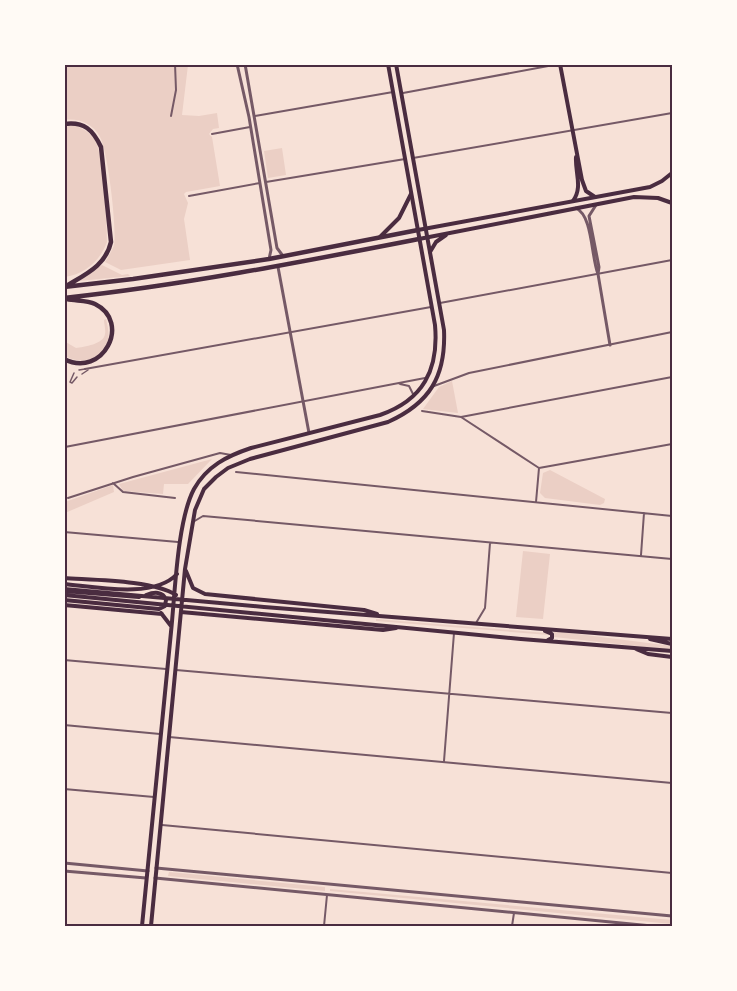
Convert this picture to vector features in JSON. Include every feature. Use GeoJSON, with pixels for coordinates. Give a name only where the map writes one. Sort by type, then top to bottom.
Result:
{"type":"FeatureCollection","features":[{"type":"Feature","properties":{"kind":"highway"},"geometry":{"type":"LineString","coordinates":[[64,124],[81,124],[86,127],[94,134],[101,147],[111,242],[107,255],[99,265],[65,287]]}},
{"type":"Feature","properties":{"kind":"highway"},"geometry":{"type":"LineString","coordinates":[[65,287],[268,259],[417,230]]}},
{"type":"Feature","properties":{"kind":"highway"},"geometry":{"type":"LineString","coordinates":[[64,298],[194,282],[419,238]]}},
{"type":"Feature","properties":{"kind":"highway"},"geometry":{"type":"LineString","coordinates":[[64,298],[91,303],[99,307],[107,314],[112,330],[108,348],[97,359],[76,363],[64,359]]}},
{"type":"Feature","properties":{"kind":"main road"},"geometry":{"type":"LineString","coordinates":[[142,927],[177,573],[187,508],[194,490],[209,470],[231,455],[387,412],[404,404],[428,378],[436,353],[435,325],[388,64]]}},
{"type":"Feature","properties":{"kind":"main road"},"geometry":{"type":"LineString","coordinates":[[151,927],[182,602],[193,523],[197,503],[204,489],[228,468],[258,456],[388,422],[415,407],[426,397],[441,370],[444,330],[396,64]]}},
{"type":"Feature","properties":{"kind":"main road"},"geometry":{"type":"LineString","coordinates":[[560,64],[579,185],[573,201]]}},
{"type":"Feature","properties":{"kind":"main road"},"geometry":{"type":"LineString","coordinates":[[576,157],[585,189],[595,197]]}},
{"type":"Feature","properties":{"kind":"main road"},"geometry":{"type":"LineString","coordinates":[[417,230],[650,187],[662,182],[672,173]]}},
{"type":"Feature","properties":{"kind":"main road"},"geometry":{"type":"LineString","coordinates":[[379,238],[399,218],[411,194]]}},
{"type":"Feature","properties":{"kind":"main road"},"geometry":{"type":"LineString","coordinates":[[419,238],[634,197],[651,196],[672,203]]}},
{"type":"Feature","properties":{"kind":"main road"},"geometry":{"type":"LineString","coordinates":[[430,252],[436,242],[449,232]]}},
{"type":"Feature","properties":{"kind":"main road"},"geometry":{"type":"LineString","coordinates":[[186,569],[191,585],[201,594],[364,610],[384,616]]}},
{"type":"Feature","properties":{"kind":"main road"},"geometry":{"type":"LineString","coordinates":[[64,590],[79,585],[140,590],[167,582],[177,573]]}},
{"type":"Feature","properties":{"kind":"main road"},"geometry":{"type":"LineString","coordinates":[[64,578],[155,587],[175,594],[182,602]]}},
{"type":"Feature","properties":{"kind":"main road"},"geometry":{"type":"LineString","coordinates":[[176,588],[179,591],[184,589]]}},
{"type":"Feature","properties":{"kind":"main road"},"geometry":{"type":"LineString","coordinates":[[64,590],[672,639]]}},
{"type":"Feature","properties":{"kind":"main road"},"geometry":{"type":"LineString","coordinates":[[64,590],[136,598],[158,593],[165,596],[166,603],[162,608],[156,608],[64,600]]}},
{"type":"Feature","properties":{"kind":"main road"},"geometry":{"type":"LineString","coordinates":[[64,590],[454,633],[672,651]]}},
{"type":"Feature","properties":{"kind":"main road"},"geometry":{"type":"LineString","coordinates":[[213,615],[207,605],[216,596]]}},
{"type":"Feature","properties":{"kind":"main road"},"geometry":{"type":"LineString","coordinates":[[64,605],[162,614]]}},
{"type":"Feature","properties":{"kind":"main road"},"geometry":{"type":"LineString","coordinates":[[156,608],[172,627]]}},
{"type":"Feature","properties":{"kind":"main road"},"geometry":{"type":"LineString","coordinates":[[181,612],[383,630],[403,627]]}},
{"type":"Feature","properties":{"kind":"main road"},"geometry":{"type":"LineString","coordinates":[[533,628],[552,634],[551,639],[541,640]]}},
{"type":"Feature","properties":{"kind":"main road"},"geometry":{"type":"LineString","coordinates":[[645,637],[672,644]]}},
{"type":"Feature","properties":{"kind":"main road"},"geometry":{"type":"LineString","coordinates":[[633,648],[648,654],[672,657]]}},
{"type":"Feature","properties":{"kind":"main road"},"geometry":{"type":"LineString","coordinates":[[143,915],[152,915]]}},
{"type":"Feature","properties":{"kind":"street"},"geometry":{"type":"LineString","coordinates":[[171,116],[176,90],[175,64]]}},
{"type":"Feature","properties":{"kind":"street"},"geometry":{"type":"LineString","coordinates":[[237,64],[249,117],[271,250],[268,259]]}},
{"type":"Feature","properties":{"kind":"street"},"geometry":{"type":"LineString","coordinates":[[244,64],[277,248],[283,256]]}},
{"type":"Feature","properties":{"kind":"street"},"geometry":{"type":"LineString","coordinates":[[401,93],[560,64]]}},
{"type":"Feature","properties":{"kind":"street"},"geometry":{"type":"LineString","coordinates":[[249,117],[393,92]]}},
{"type":"Feature","properties":{"kind":"street"},"geometry":{"type":"LineString","coordinates":[[413,158],[672,112]]}},
{"type":"Feature","properties":{"kind":"street"},"geometry":{"type":"LineString","coordinates":[[212,134],[256,126]]}},
{"type":"Feature","properties":{"kind":"street"},"geometry":{"type":"LineString","coordinates":[[189,196],[405,159]]}},
{"type":"Feature","properties":{"kind":"street"},"geometry":{"type":"LineString","coordinates":[[597,204],[589,216],[599,267],[598,274]]}},
{"type":"Feature","properties":{"kind":"street"},"geometry":{"type":"LineString","coordinates":[[574,208],[582,211],[586,219],[610,345]]}},
{"type":"Feature","properties":{"kind":"street"},"geometry":{"type":"LineString","coordinates":[[440,303],[672,260]]}},
{"type":"Feature","properties":{"kind":"street"},"geometry":{"type":"LineString","coordinates":[[278,267],[309,432]]}},
{"type":"Feature","properties":{"kind":"street"},"geometry":{"type":"LineString","coordinates":[[86,369],[432,307]]}},
{"type":"Feature","properties":{"kind":"street"},"geometry":{"type":"LineString","coordinates":[[434,386],[469,373],[672,332]]}},
{"type":"Feature","properties":{"kind":"street"},"geometry":{"type":"LineString","coordinates":[[422,411],[461,417],[672,377]]}},
{"type":"Feature","properties":{"kind":"street"},"geometry":{"type":"LineString","coordinates":[[65,447],[428,378]]}},
{"type":"Feature","properties":{"kind":"street"},"geometry":{"type":"LineString","coordinates":[[397,384],[409,386],[413,396]]}},
{"type":"Feature","properties":{"kind":"street"},"geometry":{"type":"LineString","coordinates":[[461,417],[539,468],[672,444]]}},
{"type":"Feature","properties":{"kind":"street"},"geometry":{"type":"LineString","coordinates":[[68,498],[220,453],[231,455]]}},
{"type":"Feature","properties":{"kind":"street"},"geometry":{"type":"LineString","coordinates":[[536,502],[539,468]]}},
{"type":"Feature","properties":{"kind":"street"},"geometry":{"type":"LineString","coordinates":[[236,472],[672,516]]}},
{"type":"Feature","properties":{"kind":"street"},"geometry":{"type":"LineString","coordinates":[[113,483],[123,492],[175,498]]}},
{"type":"Feature","properties":{"kind":"street"},"geometry":{"type":"LineString","coordinates":[[641,556],[644,513]]}},
{"type":"Feature","properties":{"kind":"street"},"geometry":{"type":"LineString","coordinates":[[193,523],[203,516],[672,559]]}},
{"type":"Feature","properties":{"kind":"street"},"geometry":{"type":"LineString","coordinates":[[64,532],[181,543]]}},
{"type":"Feature","properties":{"kind":"street"},"geometry":{"type":"LineString","coordinates":[[476,623],[485,608],[490,543]]}},
{"type":"Feature","properties":{"kind":"street"},"geometry":{"type":"LineString","coordinates":[[444,762],[454,633]]}},
{"type":"Feature","properties":{"kind":"street"},"geometry":{"type":"LineString","coordinates":[[64,660],[168,669]]}},
{"type":"Feature","properties":{"kind":"street"},"geometry":{"type":"LineString","coordinates":[[176,670],[672,713]]}},
{"type":"Feature","properties":{"kind":"street"},"geometry":{"type":"LineString","coordinates":[[64,725],[161,734]]}},
{"type":"Feature","properties":{"kind":"street"},"geometry":{"type":"LineString","coordinates":[[169,736],[672,783]]}},
{"type":"Feature","properties":{"kind":"street"},"geometry":{"type":"LineString","coordinates":[[64,789],[155,797]]}},
{"type":"Feature","properties":{"kind":"street"},"geometry":{"type":"LineString","coordinates":[[160,825],[672,873]]}},
{"type":"Feature","properties":{"kind":"street"},"geometry":{"type":"LineString","coordinates":[[64,863],[148,871]]}},
{"type":"Feature","properties":{"kind":"street"},"geometry":{"type":"LineString","coordinates":[[156,868],[672,916]]}},
{"type":"Feature","properties":{"kind":"street"},"geometry":{"type":"LineString","coordinates":[[166,879],[168,869]]}},
{"type":"Feature","properties":{"kind":"street"},"geometry":{"type":"LineString","coordinates":[[64,870],[147,878]]}},
{"type":"Feature","properties":{"kind":"street"},"geometry":{"type":"LineString","coordinates":[[140,870],[140,877]]}},
{"type":"Feature","properties":{"kind":"street"},"geometry":{"type":"LineString","coordinates":[[155,878],[652,927]]}},
{"type":"Feature","properties":{"kind":"street"},"geometry":{"type":"LineString","coordinates":[[324,927],[327,895]]}},
{"type":"Feature","properties":{"kind":"street"},"geometry":{"type":"LineString","coordinates":[[512,927],[513,913]]}},
{"type":"Feature","properties":{"kind":"lane"},"geometry":{"type":"LineString","coordinates":[[79,370],[86,369]]}},
{"type":"Feature","properties":{"kind":"lane"},"geometry":{"type":"LineString","coordinates":[[82,374],[90,369]]}},
{"type":"Feature","properties":{"kind":"lane"},"geometry":{"type":"LineString","coordinates":[[74,373],[70,382],[72,383],[77,377]]}},
{"type":"Feature","properties":{"kind":"shaded area"},"geometry":{"type":"Polygon","coordinates":[[[64,65],[188,65],[182,115],[199,116],[217,113],[219,128],[213,129],[209,134],[212,137],[220,186],[184,194],[188,203],[184,219],[190,260],[121,270],[105,262],[114,245],[115,237],[106,158],[100,137],[90,125],[80,121],[65,120],[64,65]]]}},
{"type":"Feature","properties":{"kind":"shaded area"},"geometry":{"type":"Polygon","coordinates":[[[73,125],[89,133],[96,142],[101,161],[107,242],[91,266],[65,277],[65,127],[73,125]]]}},
{"type":"Feature","properties":{"kind":"shaded area"},"geometry":{"type":"Polygon","coordinates":[[[282,148],[286,175],[268,178],[264,151],[282,148]]]}},
{"type":"Feature","properties":{"kind":"shaded area"},"geometry":{"type":"Polygon","coordinates":[[[102,265],[122,275],[130,276],[79,281],[102,265]]]}},
{"type":"Feature","properties":{"kind":"shaded area"},"geometry":{"type":"Polygon","coordinates":[[[106,319],[108,341],[100,354],[82,360],[65,356],[64,341],[76,348],[101,340],[105,334],[104,320],[106,319]]]}},
{"type":"Feature","properties":{"kind":"shaded area"},"geometry":{"type":"Polygon","coordinates":[[[452,381],[458,413],[423,409],[439,387],[452,381]]]}},
{"type":"Feature","properties":{"kind":"shaded area"},"geometry":{"type":"Polygon","coordinates":[[[212,459],[188,484],[164,484],[163,494],[123,491],[119,484],[212,459]]]}},
{"type":"Feature","properties":{"kind":"shaded area"},"geometry":{"type":"Polygon","coordinates":[[[550,470],[605,499],[604,503],[600,505],[545,498],[540,493],[543,473],[550,470]]]}},
{"type":"Feature","properties":{"kind":"shaded area"},"geometry":{"type":"Polygon","coordinates":[[[113,485],[114,492],[65,513],[65,502],[113,485]]]}},
{"type":"Feature","properties":{"kind":"shaded area"},"geometry":{"type":"Polygon","coordinates":[[[523,551],[550,554],[543,619],[516,617],[523,551]]]}},
{"type":"Feature","properties":{"kind":"shaded area"},"geometry":{"type":"Polygon","coordinates":[[[376,619],[546,633],[549,635],[376,621],[376,619]]]}},
{"type":"Feature","properties":{"kind":"shaded area"},"geometry":{"type":"Polygon","coordinates":[[[554,631],[672,646],[672,650],[554,637],[554,631]]]}},
{"type":"Feature","properties":{"kind":"shaded area"},"geometry":{"type":"Polygon","coordinates":[[[169,872],[325,887],[325,891],[168,876],[169,872]]]}},
{"type":"Feature","properties":{"kind":"shaded area"},"geometry":{"type":"Polygon","coordinates":[[[330,889],[672,920],[672,924],[330,891],[330,889]]]}}]}
